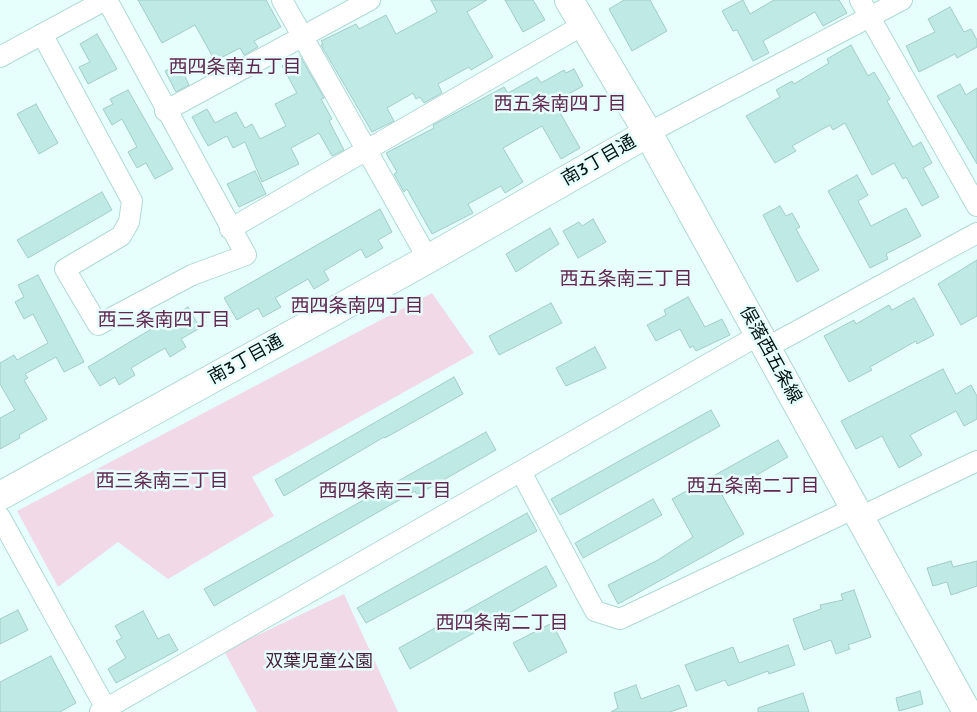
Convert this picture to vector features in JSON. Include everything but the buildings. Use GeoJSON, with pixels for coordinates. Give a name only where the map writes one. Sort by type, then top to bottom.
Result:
{"type":"FeatureCollection","features":[{"type":"Feature","properties":{"kind":"main road","name":"俣落西五条線"},"geometry":{"type":"LineString","coordinates":[[569,0],[648,133],[967,712]]}},
{"type":"Feature","properties":{"kind":"main road","name":"南3丁目通"},"geometry":{"type":"LineString","coordinates":[[0,496],[428,259],[648,133]]}},
{"type":"Feature","properties":{"kind":"street"},"geometry":{"type":"LineString","coordinates":[[0,57],[42,34],[106,0],[165,111],[246,255],[192,275],[98,325],[65,270],[121,236],[129,222],[132,201],[42,34]]}},
{"type":"Feature","properties":{"kind":"street"},"geometry":{"type":"LineString","coordinates":[[282,0],[428,259]]}},
{"type":"Feature","properties":{"kind":"street"},"geometry":{"type":"LineString","coordinates":[[165,111],[370,0]]}},
{"type":"Feature","properties":{"kind":"street"},"geometry":{"type":"LineString","coordinates":[[860,0],[977,206]]}},
{"type":"Feature","properties":{"kind":"street"},"geometry":{"type":"LineString","coordinates":[[648,133],[902,0]]}},
{"type":"Feature","properties":{"kind":"street"},"geometry":{"type":"LineString","coordinates":[[230,229],[584,25]]}},
{"type":"Feature","properties":{"kind":"street"},"geometry":{"type":"LineString","coordinates":[[0,517],[105,711],[521,472],[762,341],[977,233]]}},
{"type":"Feature","properties":{"kind":"street"},"geometry":{"type":"LineString","coordinates":[[521,472],[595,610],[620,619],[977,461]]}},
{"type":"Feature","properties":{"kind":"green space"},"geometry":{"type":"Polygon","coordinates":[[[432,293],[474,353],[252,477],[274,516],[168,579],[118,542],[58,587],[17,511],[432,293]]]}},
{"type":"Feature","properties":{"kind":"green space","name":"双葉児童公園"},"geometry":{"type":"Polygon","coordinates":[[[344,594],[398,712],[257,712],[224,651],[344,594]]]}},
{"type":"Feature","properties":{"kind":"district","name":"西四条南五丁目"},"geometry":{"type":"Point","coordinates":[235,68]}},
{"type":"Feature","properties":{"kind":"district","name":"西五条南四丁目"},"geometry":{"type":"Point","coordinates":[560,105]}},
{"type":"Feature","properties":{"kind":"district","name":"西五条南三丁目"},"geometry":{"type":"Point","coordinates":[626,280]}},
{"type":"Feature","properties":{"kind":"district","name":"西四条南四丁目"},"geometry":{"type":"Point","coordinates":[357,307]}},
{"type":"Feature","properties":{"kind":"district","name":"西三条南四丁目"},"geometry":{"type":"Point","coordinates":[164,321]}},
{"type":"Feature","properties":{"kind":"district","name":"西三条南三丁目"},"geometry":{"type":"Point","coordinates":[162,482]}},
{"type":"Feature","properties":{"kind":"district","name":"西五条南二丁目"},"geometry":{"type":"Point","coordinates":[753,487]}},
{"type":"Feature","properties":{"kind":"district","name":"西四条南三丁目"},"geometry":{"type":"Point","coordinates":[385,492]}},
{"type":"Feature","properties":{"kind":"district","name":"西四条南二丁目"},"geometry":{"type":"Point","coordinates":[502,624]}}]}
